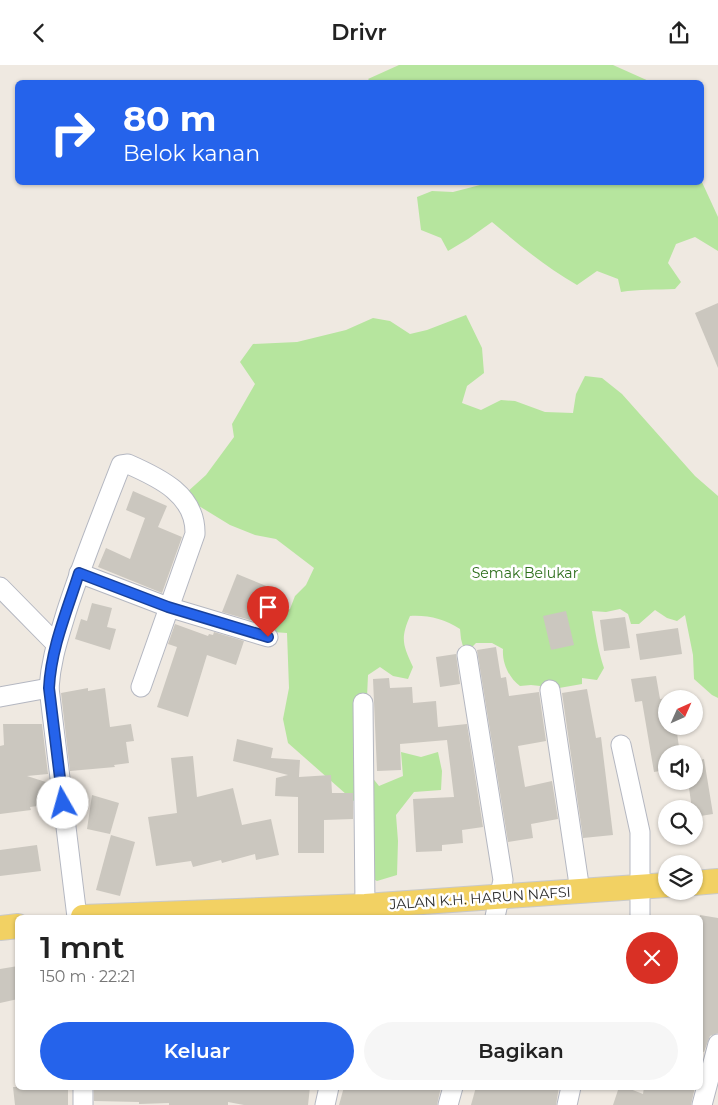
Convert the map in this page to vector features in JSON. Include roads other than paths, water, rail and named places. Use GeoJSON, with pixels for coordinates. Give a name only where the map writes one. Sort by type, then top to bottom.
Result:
{"type":"FeatureCollection","features":[{"type":"Feature","properties":{"kind":"main road"},"geometry":{"type":"LineString","coordinates":[[703,882],[718,881]]}},
{"type":"Feature","properties":{"kind":"main road","name":"JALAN K.H. HARUN NAFSI"},"geometry":{"type":"LineString","coordinates":[[164,915],[497,907],[580,891],[658,886]]}},
{"type":"Feature","properties":{"kind":"main road"},"geometry":{"type":"LineString","coordinates":[[0,928],[15,926]]}},
{"type":"Feature","properties":{"kind":"street"},"geometry":{"type":"LineString","coordinates":[[77,915],[49,688],[52,658],[79,573],[121,465],[128,464],[158,477],[168,484],[192,512],[195,522],[195,535],[168,607],[142,687]]}},
{"type":"Feature","properties":{"kind":"street"},"geometry":{"type":"LineString","coordinates":[[79,573],[168,607],[268,637]]}},
{"type":"Feature","properties":{"kind":"street"},"geometry":{"type":"LineString","coordinates":[[0,587],[56,644]]}},
{"type":"Feature","properties":{"kind":"street"},"geometry":{"type":"LineString","coordinates":[[467,655],[503,881],[497,907]]}},
{"type":"Feature","properties":{"kind":"street"},"geometry":{"type":"LineString","coordinates":[[0,697],[49,688]]}},
{"type":"Feature","properties":{"kind":"street"},"geometry":{"type":"LineString","coordinates":[[550,690],[580,891]]}},
{"type":"Feature","properties":{"kind":"street"},"geometry":{"type":"LineString","coordinates":[[363,703],[366,910]]}},
{"type":"Feature","properties":{"kind":"street"},"geometry":{"type":"LineString","coordinates":[[621,745],[640,832],[640,915]]}},
{"type":"Feature","properties":{"kind":"street"},"geometry":{"type":"LineString","coordinates":[[702,1105],[718,1044]]}},
{"type":"Feature","properties":{"kind":"street"},"geometry":{"type":"LineString","coordinates":[[82,1090],[83,1105]]}},
{"type":"Feature","properties":{"kind":"street"},"geometry":{"type":"LineString","coordinates":[[325,1105],[328,1090]]}},
{"type":"Feature","properties":{"kind":"street"},"geometry":{"type":"LineString","coordinates":[[448,1105],[452,1090]]}},
{"type":"Feature","properties":{"kind":"street"},"geometry":{"type":"LineString","coordinates":[[567,1105],[570,1090]]}},
{"type":"Feature","properties":{"kind":"park label","name":"Semak Belukar"},"geometry":{"type":"Point","coordinates":[525,573]}}]}
